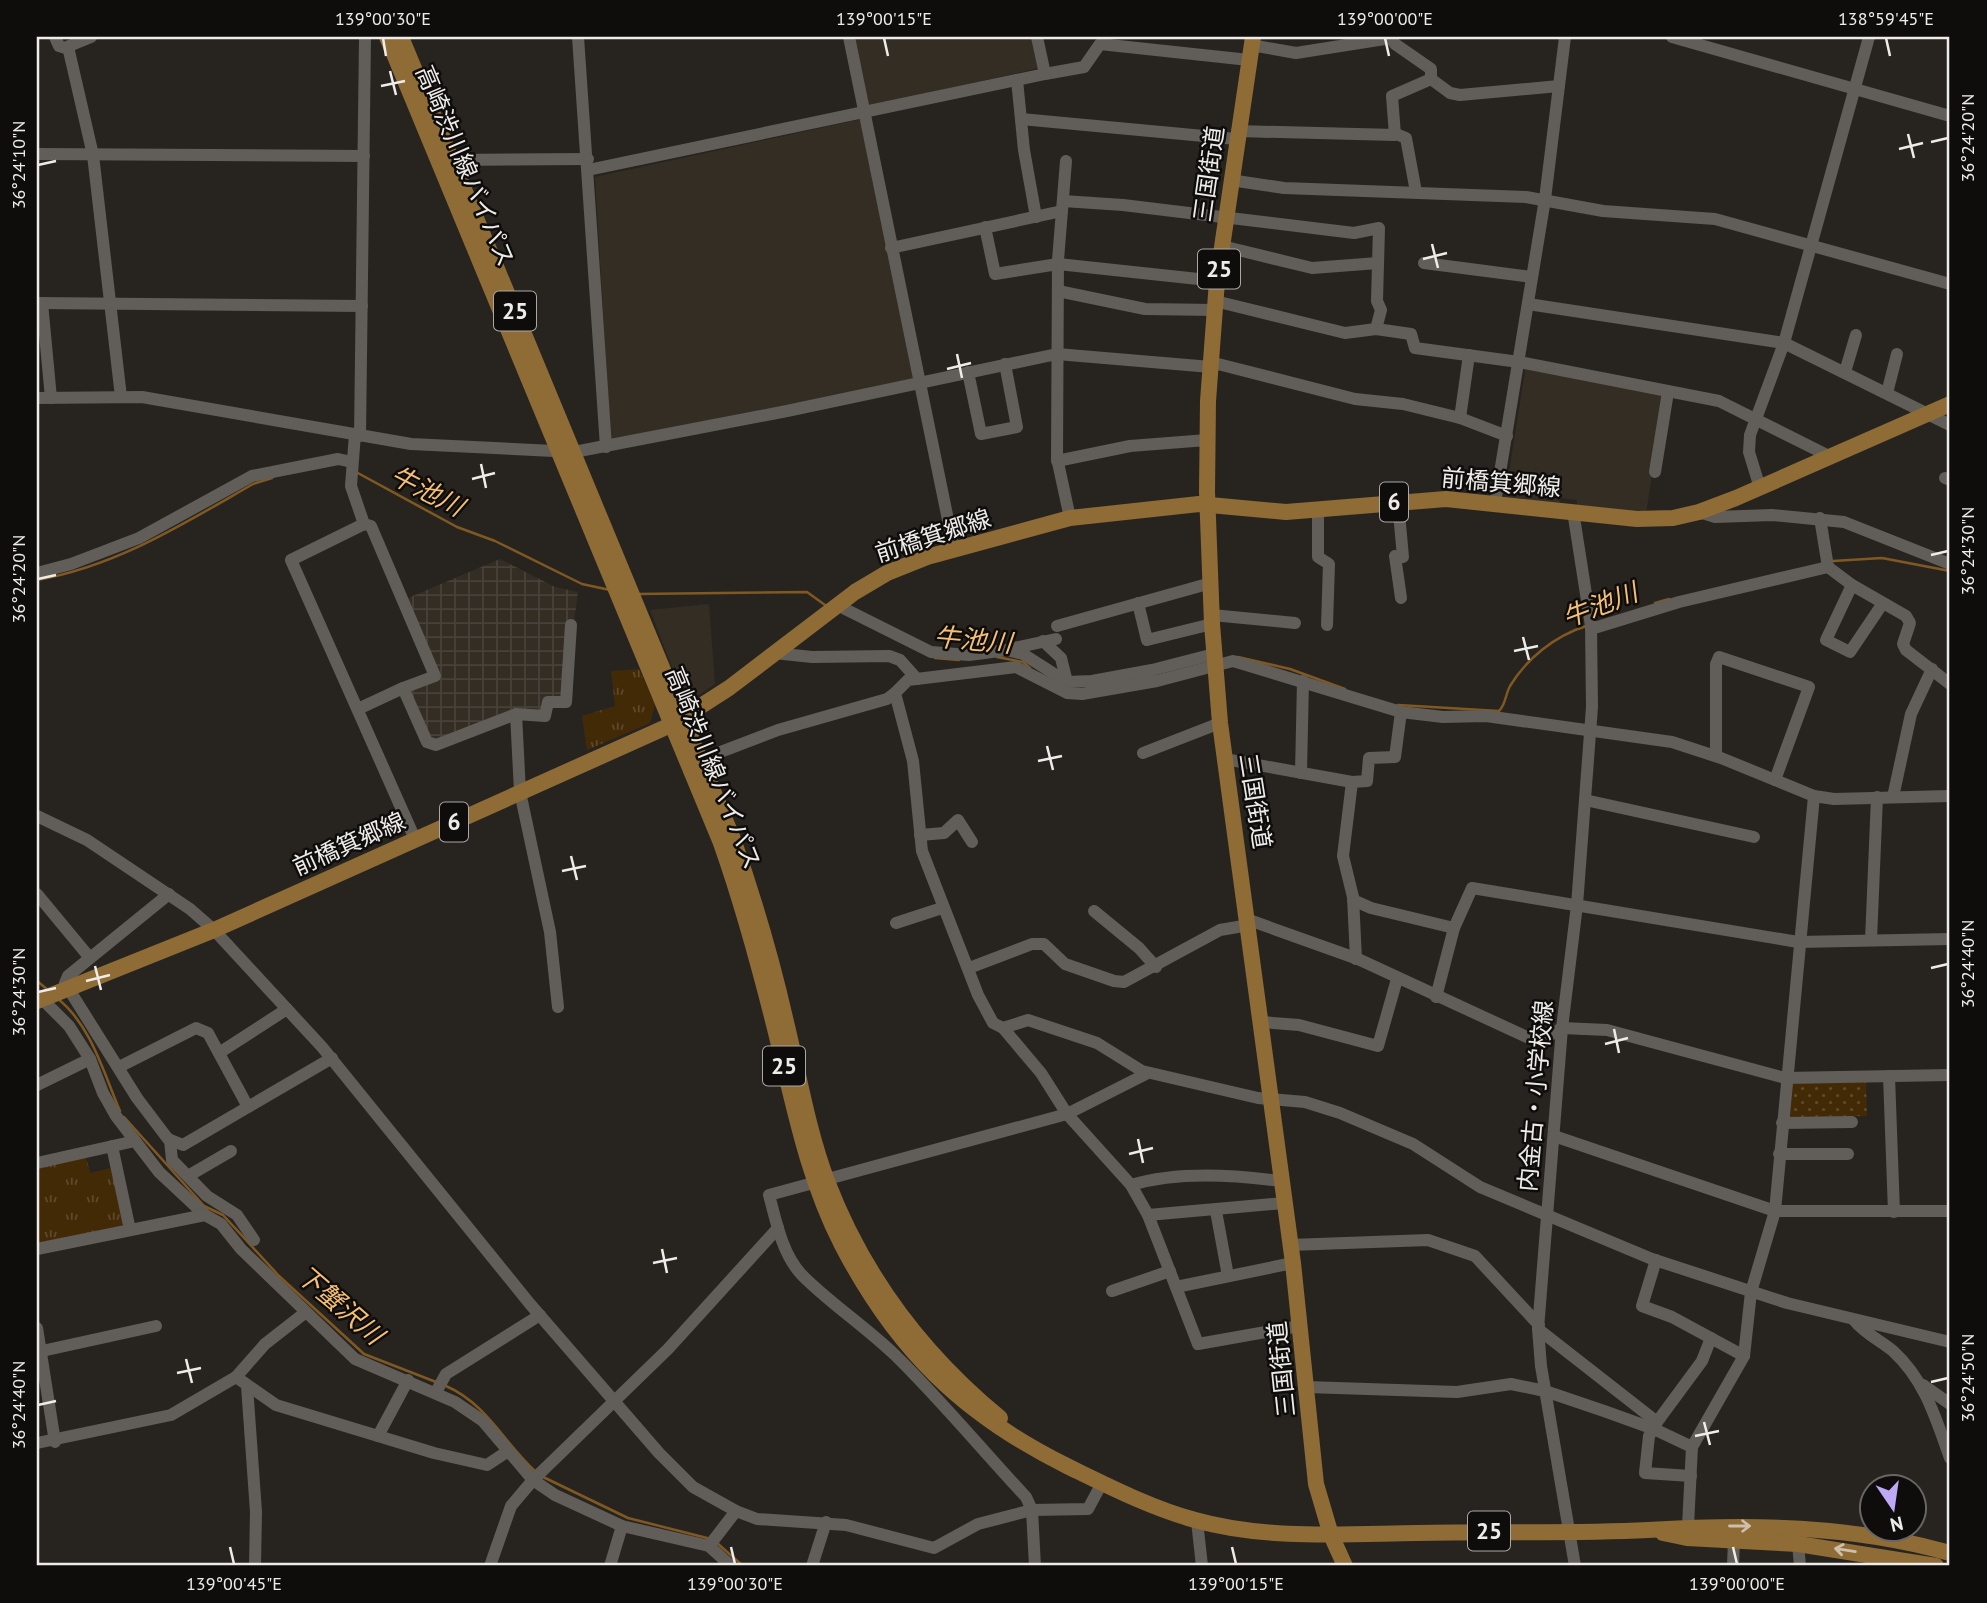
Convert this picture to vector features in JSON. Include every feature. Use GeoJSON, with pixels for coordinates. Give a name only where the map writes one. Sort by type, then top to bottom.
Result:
{"type":"FeatureCollection","features":[{"type":"Feature","properties":{"kind":"main road","name":"高崎渋川線バイパス"},"geometry":{"type":"LineString","coordinates":[[387,37],[679,721],[742,901],[821,1181],[868,1267],[918,1338],[981,1403],[1055,1460],[1102,1483],[1197,1521],[1242,1528],[1331,1535],[1647,1530],[1688,1526],[1797,1527],[1872,1536],[1950,1553]]}},
{"type":"Feature","properties":{"kind":"main road","name":"高崎渋川線バイパス"},"geometry":{"type":"LineString","coordinates":[[401,37],[566,451]]}},
{"type":"Feature","properties":{"kind":"main road","name":"三国街道"},"geometry":{"type":"LineString","coordinates":[[1251,47],[1236,135],[1215,306],[1207,440],[1212,620],[1220,723],[1293,1263],[1319,1499],[1345,1566]]}},
{"type":"Feature","properties":{"kind":"main road","name":"前橋箕郷線"},"geometry":{"type":"LineString","coordinates":[[52,995],[214,930],[679,721],[832,609],[887,573],[954,549],[1070,518],[1207,503],[1286,512],[1446,499],[1647,519],[1699,512],[1950,404]]}},
{"type":"Feature","properties":{"kind":"main road","name":"高崎渋川線バイパス"},"geometry":{"type":"LineString","coordinates":[[679,721],[702,760],[754,898],[821,1181]]}},
{"type":"Feature","properties":{"kind":"main road","name":"高崎渋川線バイパス"},"geometry":{"type":"LineString","coordinates":[[1647,1530],[1687,1538],[1798,1544],[1931,1566]]}},
{"type":"Feature","properties":{"kind":"street"},"geometry":{"type":"LineString","coordinates":[[55,37],[59,46],[69,49]]}},
{"type":"Feature","properties":{"kind":"street"},"geometry":{"type":"LineString","coordinates":[[91,37],[74,42],[69,49],[93,155],[121,397]]}},
{"type":"Feature","properties":{"kind":"street"},"geometry":{"type":"LineString","coordinates":[[364,524],[353,494],[352,468],[357,435],[362,306],[365,37]]}},
{"type":"Feature","properties":{"kind":"street"},"geometry":{"type":"LineString","coordinates":[[578,37],[606,447]]}},
{"type":"Feature","properties":{"kind":"street"},"geometry":{"type":"LineString","coordinates":[[849,37],[954,549]]}},
{"type":"Feature","properties":{"kind":"street"},"geometry":{"type":"LineString","coordinates":[[1037,37],[1045,74]]}},
{"type":"Feature","properties":{"kind":"street"},"geometry":{"type":"LineString","coordinates":[[451,160],[588,164],[1084,67],[1100,44],[1251,47],[1296,53],[1391,37],[1395,44],[1431,69],[1432,79],[1450,93],[1460,95],[1559,86]]}},
{"type":"Feature","properties":{"kind":"street"},"geometry":{"type":"LineString","coordinates":[[1495,503],[1545,199],[1565,37]]}},
{"type":"Feature","properties":{"kind":"street"},"geometry":{"type":"LineString","coordinates":[[1672,37],[1950,116]]}},
{"type":"Feature","properties":{"kind":"street"},"geometry":{"type":"LineString","coordinates":[[1760,488],[1749,452],[1750,435],[1784,343],[1870,37]]}},
{"type":"Feature","properties":{"kind":"street"},"geometry":{"type":"LineString","coordinates":[[1396,134],[1392,96],[1432,79]]}},
{"type":"Feature","properties":{"kind":"street"},"geometry":{"type":"LineString","coordinates":[[1017,80],[1035,216]]}},
{"type":"Feature","properties":{"kind":"street"},"geometry":{"type":"LineString","coordinates":[[1021,119],[1236,135],[1396,134],[1406,138],[1416,192]]}},
{"type":"Feature","properties":{"kind":"street"},"geometry":{"type":"LineString","coordinates":[[37,154],[364,156]]}},
{"type":"Feature","properties":{"kind":"street"},"geometry":{"type":"LineString","coordinates":[[1066,161],[1058,264],[1057,461],[1070,518]]}},
{"type":"Feature","properties":{"kind":"street"},"geometry":{"type":"LineString","coordinates":[[1230,180],[1284,188],[1545,199],[1603,211],[1715,219],[1950,284]]}},
{"type":"Feature","properties":{"kind":"street"},"geometry":{"type":"LineString","coordinates":[[891,248],[1035,216],[1063,206],[1226,217],[1354,233],[1379,228],[1377,301],[1381,310],[1376,329]]}},
{"type":"Feature","properties":{"kind":"street"},"geometry":{"type":"LineString","coordinates":[[985,227],[995,274],[1058,264],[1217,281]]}},
{"type":"Feature","properties":{"kind":"street"},"geometry":{"type":"LineString","coordinates":[[1222,246],[1312,268],[1378,263]]}},
{"type":"Feature","properties":{"kind":"street"},"geometry":{"type":"LineString","coordinates":[[1424,263],[1532,277]]}},
{"type":"Feature","properties":{"kind":"street"},"geometry":{"type":"LineString","coordinates":[[1058,291],[1145,309],[1215,306],[1345,333],[1376,329],[1411,334],[1415,348],[1519,362],[1719,401],[1831,457]]}},
{"type":"Feature","properties":{"kind":"street"},"geometry":{"type":"LineString","coordinates":[[51,398],[39,303],[362,306]]}},
{"type":"Feature","properties":{"kind":"street"},"geometry":{"type":"LineString","coordinates":[[1528,304],[1784,343],[1930,414],[1935,420],[1950,425]]}},
{"type":"Feature","properties":{"kind":"street"},"geometry":{"type":"LineString","coordinates":[[1845,372],[1856,335]]}},
{"type":"Feature","properties":{"kind":"street"},"geometry":{"type":"LineString","coordinates":[[37,398],[142,397],[429,446],[566,451],[606,447],[1057,354],[1211,367],[1218,364],[1356,399],[1403,404],[1460,418],[1507,436]]}},
{"type":"Feature","properties":{"kind":"street"},"geometry":{"type":"LineString","coordinates":[[1887,393],[1897,354]]}},
{"type":"Feature","properties":{"kind":"street"},"geometry":{"type":"LineString","coordinates":[[1460,418],[1469,355]]}},
{"type":"Feature","properties":{"kind":"street"},"geometry":{"type":"LineString","coordinates":[[968,372],[981,434],[1017,427],[1005,364]]}},
{"type":"Feature","properties":{"kind":"street"},"geometry":{"type":"LineString","coordinates":[[1655,472],[1668,392]]}},
{"type":"Feature","properties":{"kind":"street"},"geometry":{"type":"LineString","coordinates":[[1057,461],[1130,446],[1207,440]]}},
{"type":"Feature","properties":{"kind":"street"},"geometry":{"type":"LineString","coordinates":[[37,573],[71,564],[139,538],[252,476],[338,459],[352,468]]}},
{"type":"Feature","properties":{"kind":"street"},"geometry":{"type":"LineString","coordinates":[[1398,502],[1403,557],[1395,556],[1401,598]]}},
{"type":"Feature","properties":{"kind":"street"},"geometry":{"type":"LineString","coordinates":[[1318,510],[1318,557],[1329,565],[1327,625]]}},
{"type":"Feature","properties":{"kind":"street","name":"内金古・小学校線"},"geometry":{"type":"LineString","coordinates":[[1573,511],[1593,656],[1591,729],[1577,905],[1562,1028],[1539,1327],[1545,1391],[1571,1530],[1575,1566]]}},
{"type":"Feature","properties":{"kind":"street"},"geometry":{"type":"LineString","coordinates":[[1699,512],[1715,517],[1821,518],[1859,527],[1950,564]]}},
{"type":"Feature","properties":{"kind":"street"},"geometry":{"type":"LineString","coordinates":[[1821,518],[1828,563],[1852,586],[1906,616],[1910,623],[1903,644],[1906,650],[1941,676]]}},
{"type":"Feature","properties":{"kind":"street"},"geometry":{"type":"LineString","coordinates":[[358,709],[435,676],[371,526],[364,524],[291,560],[415,839]]}},
{"type":"Feature","properties":{"kind":"street"},"geometry":{"type":"LineString","coordinates":[[1590,625],[1828,563]]}},
{"type":"Feature","properties":{"kind":"street"},"geometry":{"type":"LineString","coordinates":[[1007,650],[1138,603],[1210,583]]}},
{"type":"Feature","properties":{"kind":"street"},"geometry":{"type":"LineString","coordinates":[[1852,586],[1826,640],[1850,652],[1883,603]]}},
{"type":"Feature","properties":{"kind":"street"},"geometry":{"type":"LineString","coordinates":[[1138,603],[1147,640],[1212,620],[1295,623]]}},
{"type":"Feature","properties":{"kind":"street"},"geometry":{"type":"LineString","coordinates":[[832,609],[930,652],[947,655],[1007,650],[1023,654],[1067,682],[1092,681],[1215,659],[1233,661],[1401,712],[1443,717],[1486,716],[1672,742],[1716,756],[1814,796],[1835,799],[1950,796]]}},
{"type":"Feature","properties":{"kind":"street"},"geometry":{"type":"LineString","coordinates":[[403,688],[427,742],[436,745],[516,714],[545,716],[548,702],[566,702],[571,625]]}},
{"type":"Feature","properties":{"kind":"street"},"geometry":{"type":"LineString","coordinates":[[1052,635],[1067,682]]}},
{"type":"Feature","properties":{"kind":"street"},"geometry":{"type":"LineString","coordinates":[[774,653],[812,657],[889,656],[900,660],[917,679]]}},
{"type":"Feature","properties":{"kind":"street"},"geometry":{"type":"LineString","coordinates":[[989,653],[991,669]]}},
{"type":"Feature","properties":{"kind":"street"},"geometry":{"type":"LineString","coordinates":[[1716,756],[1718,657],[1809,687],[1775,780]]}},
{"type":"Feature","properties":{"kind":"street"},"geometry":{"type":"LineString","coordinates":[[702,760],[778,730],[887,699],[908,680],[1016,667],[1067,693],[1083,694],[1157,681],[1215,659]]}},
{"type":"Feature","properties":{"kind":"street"},"geometry":{"type":"LineString","coordinates":[[1893,797],[1912,714],[1950,667]]}},
{"type":"Feature","properties":{"kind":"street"},"geometry":{"type":"LineString","coordinates":[[1301,773],[1303,681]]}},
{"type":"Feature","properties":{"kind":"street"},"geometry":{"type":"LineString","coordinates":[[895,693],[913,761],[920,835],[927,867],[978,995],[993,1023],[1003,1028],[1041,1073],[1067,1114],[1130,1185],[1148,1215],[1198,1344],[1300,1326]]}},
{"type":"Feature","properties":{"kind":"street"},"geometry":{"type":"LineString","coordinates":[[1225,759],[1352,782],[1367,781],[1369,758],[1395,757],[1401,712]]}},
{"type":"Feature","properties":{"kind":"street"},"geometry":{"type":"LineString","coordinates":[[516,714],[520,793],[550,932],[558,1007]]}},
{"type":"Feature","properties":{"kind":"street"},"geometry":{"type":"LineString","coordinates":[[1143,753],[1220,723]]}},
{"type":"Feature","properties":{"kind":"street"},"geometry":{"type":"LineString","coordinates":[[1352,782],[1343,856],[1353,900],[1356,959]]}},
{"type":"Feature","properties":{"kind":"street"},"geometry":{"type":"LineString","coordinates":[[1688,1526],[1692,1447],[1744,1356],[1751,1292],[1775,1211],[1785,1078],[1814,796]]}},
{"type":"Feature","properties":{"kind":"street"},"geometry":{"type":"LineString","coordinates":[[1871,940],[1877,797]]}},
{"type":"Feature","properties":{"kind":"street"},"geometry":{"type":"LineString","coordinates":[[1585,800],[1754,837]]}},
{"type":"Feature","properties":{"kind":"street"},"geometry":{"type":"LineString","coordinates":[[37,816],[87,840],[169,894],[214,930],[332,1058],[540,1315],[693,1487],[736,1511],[757,1519],[826,1522],[934,1548],[978,1524],[1032,1510],[1088,1509],[1102,1483]]}},
{"type":"Feature","properties":{"kind":"street"},"geometry":{"type":"LineString","coordinates":[[920,835],[944,833],[958,820],[972,842]]}},
{"type":"Feature","properties":{"kind":"street"},"geometry":{"type":"LineString","coordinates":[[1436,997],[1454,928],[1472,888],[1798,942],[1950,939]]}},
{"type":"Feature","properties":{"kind":"street"},"geometry":{"type":"LineString","coordinates":[[37,894],[90,958]]}},
{"type":"Feature","properties":{"kind":"street"},"geometry":{"type":"LineString","coordinates":[[52,995],[65,983],[68,975],[169,894]]}},
{"type":"Feature","properties":{"kind":"street"},"geometry":{"type":"LineString","coordinates":[[1353,900],[1371,908],[1454,928]]}},
{"type":"Feature","properties":{"kind":"street"},"geometry":{"type":"LineString","coordinates":[[896,923],[943,908]]}},
{"type":"Feature","properties":{"kind":"street"},"geometry":{"type":"LineString","coordinates":[[1094,911],[1156,967]]}},
{"type":"Feature","properties":{"kind":"street"},"geometry":{"type":"LineString","coordinates":[[969,968],[1032,944],[1044,944],[1065,964],[1114,982],[1134,979],[1220,930],[1249,922],[1356,959],[1531,1039],[1545,1038],[1562,1028],[1607,1030],[1785,1078],[1950,1076]]}},
{"type":"Feature","properties":{"kind":"street"},"geometry":{"type":"LineString","coordinates":[[1262,1022],[1299,1025],[1377,1046],[1397,979]]}},
{"type":"Feature","properties":{"kind":"street"},"geometry":{"type":"LineString","coordinates":[[52,995],[90,1059],[103,1093],[159,1172],[205,1215],[221,1224],[240,1249],[355,1359],[436,1392],[483,1421],[533,1480],[555,1495],[622,1526],[709,1546],[731,1566]]}},
{"type":"Feature","properties":{"kind":"street"},"geometry":{"type":"LineString","coordinates":[[52,995],[119,1067],[170,1140],[172,1160],[207,1196],[237,1214],[254,1240]]}},
{"type":"Feature","properties":{"kind":"street"},"geometry":{"type":"LineString","coordinates":[[219,1053],[286,1009]]}},
{"type":"Feature","properties":{"kind":"street"},"geometry":{"type":"LineString","coordinates":[[1003,1028],[1028,1020],[1097,1042],[1148,1073],[1269,1098],[1305,1102],[1340,1113],[1413,1144],[1480,1187],[1656,1260],[1751,1292],[1950,1342]]}},
{"type":"Feature","properties":{"kind":"street"},"geometry":{"type":"LineString","coordinates":[[119,1067],[196,1028],[208,1033],[248,1107]]}},
{"type":"Feature","properties":{"kind":"street"},"geometry":{"type":"LineString","coordinates":[[170,1140],[183,1145],[332,1058]]}},
{"type":"Feature","properties":{"kind":"street"},"geometry":{"type":"LineString","coordinates":[[37,1085],[90,1059]]}},
{"type":"Feature","properties":{"kind":"street"},"geometry":{"type":"LineString","coordinates":[[1035,1566],[1032,1510],[1026,1497],[928,1387],[870,1331],[802,1274],[791,1259],[778,1228],[769,1195],[1067,1114],[1148,1073]]}},
{"type":"Feature","properties":{"kind":"street"},"geometry":{"type":"LineString","coordinates":[[1889,1076],[1894,1212]]}},
{"type":"Feature","properties":{"kind":"street"},"geometry":{"type":"LineString","coordinates":[[1782,1123],[1852,1122]]}},
{"type":"Feature","properties":{"kind":"street"},"geometry":{"type":"LineString","coordinates":[[1554,1136],[1775,1211],[1950,1211]]}},
{"type":"Feature","properties":{"kind":"street"},"geometry":{"type":"LineString","coordinates":[[37,1163],[135,1141]]}},
{"type":"Feature","properties":{"kind":"street"},"geometry":{"type":"LineString","coordinates":[[112,1146],[130,1230]]}},
{"type":"Feature","properties":{"kind":"street"},"geometry":{"type":"LineString","coordinates":[[188,1176],[231,1152]]}},
{"type":"Feature","properties":{"kind":"street"},"geometry":{"type":"LineString","coordinates":[[1779,1154],[1848,1154]]}},
{"type":"Feature","properties":{"kind":"street"},"geometry":{"type":"LineString","coordinates":[[1130,1185],[1151,1179],[1238,1175],[1281,1181]]}},
{"type":"Feature","properties":{"kind":"street"},"geometry":{"type":"LineString","coordinates":[[1148,1215],[1284,1203]]}},
{"type":"Feature","properties":{"kind":"street"},"geometry":{"type":"LineString","coordinates":[[1216,1211],[1228,1276]]}},
{"type":"Feature","properties":{"kind":"street"},"geometry":{"type":"LineString","coordinates":[[37,1249],[205,1215]]}},
{"type":"Feature","properties":{"kind":"street"},"geometry":{"type":"LineString","coordinates":[[490,1566],[511,1506],[533,1480],[613,1399],[668,1349],[778,1228]]}},
{"type":"Feature","properties":{"kind":"street"},"geometry":{"type":"LineString","coordinates":[[1290,1245],[1428,1240],[1475,1256],[1539,1327],[1656,1426],[1692,1447]]}},
{"type":"Feature","properties":{"kind":"street"},"geometry":{"type":"LineString","coordinates":[[1656,1260],[1642,1306],[1672,1317],[1744,1356]]}},
{"type":"Feature","properties":{"kind":"street"},"geometry":{"type":"LineString","coordinates":[[1176,1287],[1293,1263]]}},
{"type":"Feature","properties":{"kind":"street"},"geometry":{"type":"LineString","coordinates":[[1112,1291],[1170,1271]]}},
{"type":"Feature","properties":{"kind":"street"},"geometry":{"type":"LineString","coordinates":[[37,1444],[170,1415],[236,1377],[265,1344],[306,1312]]}},
{"type":"Feature","properties":{"kind":"street"},"geometry":{"type":"LineString","coordinates":[[436,1392],[446,1374],[540,1315]]}},
{"type":"Feature","properties":{"kind":"street"},"geometry":{"type":"LineString","coordinates":[[1854,1320],[1895,1353],[1920,1383],[1929,1397],[1950,1458]]}},
{"type":"Feature","properties":{"kind":"street"},"geometry":{"type":"LineString","coordinates":[[42,1351],[156,1326]]}},
{"type":"Feature","properties":{"kind":"street"},"geometry":{"type":"LineString","coordinates":[[37,1328],[42,1351],[43,1396],[55,1442]]}},
{"type":"Feature","properties":{"kind":"street"},"geometry":{"type":"LineString","coordinates":[[1691,1476],[1646,1473],[1649,1436],[1702,1361],[1711,1338]]}},
{"type":"Feature","properties":{"kind":"street"},"geometry":{"type":"LineString","coordinates":[[236,1377],[276,1405],[378,1436],[487,1465],[508,1451]]}},
{"type":"Feature","properties":{"kind":"street"},"geometry":{"type":"LineString","coordinates":[[378,1436],[408,1380]]}},
{"type":"Feature","properties":{"kind":"street"},"geometry":{"type":"LineString","coordinates":[[1920,1383],[1950,1404]]}},
{"type":"Feature","properties":{"kind":"street"},"geometry":{"type":"LineString","coordinates":[[1307,1387],[1457,1392],[1510,1384],[1545,1391],[1656,1426]]}},
{"type":"Feature","properties":{"kind":"street"},"geometry":{"type":"LineString","coordinates":[[247,1386],[256,1512],[255,1566]]}},
{"type":"Feature","properties":{"kind":"street"},"geometry":{"type":"LineString","coordinates":[[709,1546],[736,1511]]}},
{"type":"Feature","properties":{"kind":"street"},"geometry":{"type":"LineString","coordinates":[[1197,1521],[1202,1566]]}},
{"type":"Feature","properties":{"kind":"street"},"geometry":{"type":"LineString","coordinates":[[811,1566],[826,1522]]}},
{"type":"Feature","properties":{"kind":"street"},"geometry":{"type":"LineString","coordinates":[[610,1566],[622,1526]]}},
{"type":"Feature","properties":{"kind":"street"},"geometry":{"type":"LineString","coordinates":[[1733,1566],[1734,1539]]}},
{"type":"Feature","properties":{"kind":"street"},"geometry":{"type":"LineString","coordinates":[[1798,1544],[1800,1566]]}},
{"type":"Feature","properties":{"kind":"shaded area"},"geometry":{"type":"Polygon","coordinates":[[[854,37],[1032,37],[1039,68],[869,106],[854,37]]]}},
{"type":"Feature","properties":{"kind":"shaded area"},"geometry":{"type":"Polygon","coordinates":[[[862,119],[914,380],[611,442],[595,177],[862,119]]]}},
{"type":"Feature","properties":{"kind":"shaded area"},"geometry":{"type":"Polygon","coordinates":[[[1526,365],[1665,393],[1646,513],[1577,505],[1577,500],[1561,498],[1559,503],[1505,497],[1526,365]]]}},
{"type":"Feature","properties":{"kind":"shaded area"},"geometry":{"type":"Polygon","coordinates":[[[500,559],[555,587],[578,592],[564,697],[542,710],[430,741],[408,694],[411,688],[435,678],[408,598],[500,559]]]}},
{"type":"Feature","properties":{"kind":"shaded area"},"geometry":{"type":"Polygon","coordinates":[[[709,604],[715,684],[697,696],[681,691],[650,610],[709,604]]]}},
{"type":"Feature","properties":{"kind":"green space"},"geometry":{"type":"Polygon","coordinates":[[[639,669],[655,705],[650,723],[587,750],[582,716],[615,706],[611,671],[639,669]]]}},
{"type":"Feature","properties":{"kind":"green space"},"geometry":{"type":"Polygon","coordinates":[[[1866,1082],[1867,1116],[1785,1117],[1790,1083],[1866,1082]]]}},
{"type":"Feature","properties":{"kind":"green space"},"geometry":{"type":"Polygon","coordinates":[[[86,1157],[90,1173],[111,1168],[123,1222],[121,1226],[37,1244],[37,1168],[86,1157]]]}},
{"type":"Feature","properties":{"kind":"waterway","name":"牛池川"},"geometry":{"type":"LineString","coordinates":[[356,472],[457,527],[495,541],[582,584],[610,590]]}},
{"type":"Feature","properties":{"kind":"waterway","name":"牛池川"},"geometry":{"type":"LineString","coordinates":[[37,580],[95,565],[122,554],[149,542],[253,484],[272,478]]}},
{"type":"Feature","properties":{"kind":"waterway","name":"牛池川"},"geometry":{"type":"LineString","coordinates":[[1833,561],[1882,558],[1950,571]]}},
{"type":"Feature","properties":{"kind":"waterway","name":"牛池川"},"geometry":{"type":"LineString","coordinates":[[637,594],[807,592],[825,605]]}},
{"type":"Feature","properties":{"kind":"waterway","name":"牛池川"},"geometry":{"type":"LineString","coordinates":[[1655,603],[1669,599]]}},
{"type":"Feature","properties":{"kind":"waterway","name":"牛池川"},"geometry":{"type":"LineString","coordinates":[[1398,705],[1499,711],[1510,686],[1533,657],[1563,636],[1586,626]]}},
{"type":"Feature","properties":{"kind":"waterway","name":"牛池川"},"geometry":{"type":"LineString","coordinates":[[997,657],[1023,662],[1030,668]]}},
{"type":"Feature","properties":{"kind":"waterway","name":"牛池川"},"geometry":{"type":"LineString","coordinates":[[1238,657],[1290,669],[1345,689]]}},
{"type":"Feature","properties":{"kind":"waterway","name":"牛池川"},"geometry":{"type":"LineString","coordinates":[[935,658],[959,660]]}},
{"type":"Feature","properties":{"kind":"waterway","name":"下蟹沢川"},"geometry":{"type":"LineString","coordinates":[[37,981],[48,990]]}},
{"type":"Feature","properties":{"kind":"waterway","name":"下蟹沢川"},"geometry":{"type":"LineString","coordinates":[[58,999],[88,1036],[120,1111]]}},
{"type":"Feature","properties":{"kind":"waterway","name":"下蟹沢川"},"geometry":{"type":"LineString","coordinates":[[124,1117],[204,1206],[223,1215],[279,1276],[364,1354],[436,1382]]}},
{"type":"Feature","properties":{"kind":"waterway","name":"下蟹沢川"},"geometry":{"type":"LineString","coordinates":[[446,1386],[484,1413],[536,1472]]}},
{"type":"Feature","properties":{"kind":"waterway","name":"下蟹沢川"},"geometry":{"type":"LineString","coordinates":[[541,1476],[628,1518],[711,1539]]}},
{"type":"Feature","properties":{"kind":"waterway","name":"下蟹沢川"},"geometry":{"type":"LineString","coordinates":[[717,1543],[743,1566]]}}]}
